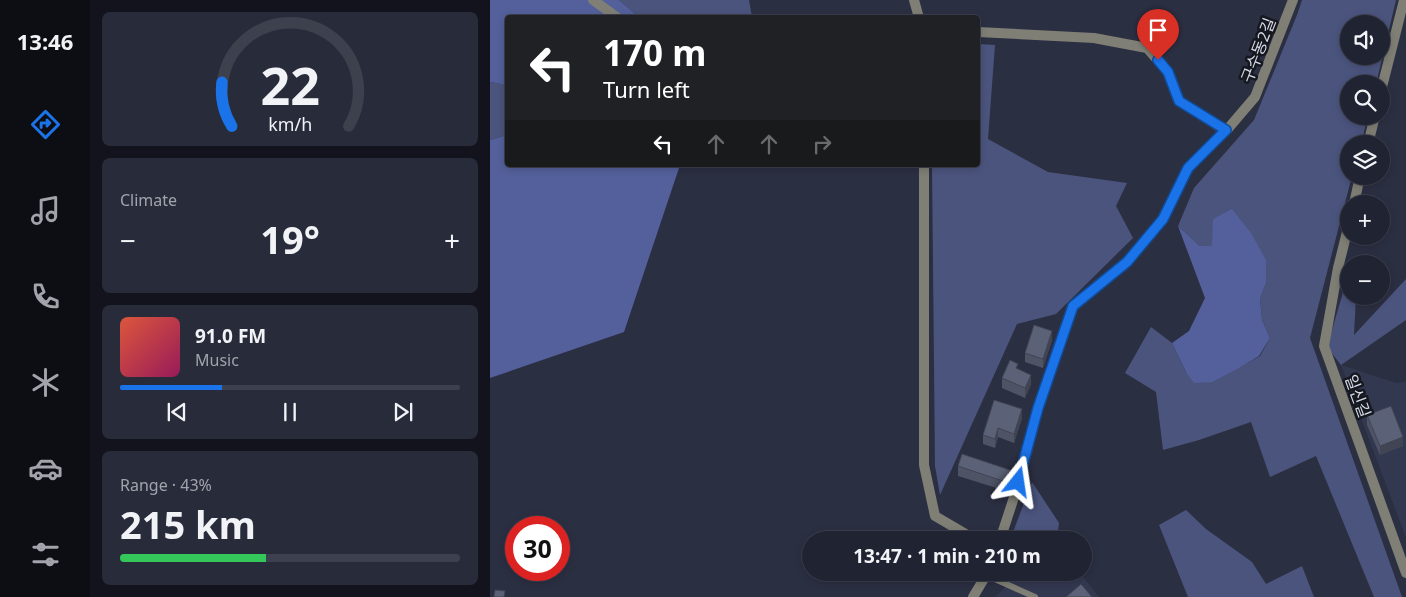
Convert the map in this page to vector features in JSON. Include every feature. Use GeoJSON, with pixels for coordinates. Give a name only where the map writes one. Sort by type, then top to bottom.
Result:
{"type":"FeatureCollection","features":[{"type":"Feature","properties":{"kind":"street"},"geometry":{"type":"LineString","coordinates":[[593,0],[614,15]]}},
{"type":"Feature","properties":{"kind":"street"},"geometry":{"type":"LineString","coordinates":[[914,0],[918,15]]}},
{"type":"Feature","properties":{"kind":"street","name":"구수동2길"},"geometry":{"type":"LineString","coordinates":[[1003,531],[1038,408],[1073,306],[1127,262],[1163,219],[1188,168],[1226,130],[1255,97],[1293,0]]}},
{"type":"Feature","properties":{"kind":"street"},"geometry":{"type":"LineString","coordinates":[[1385,75],[1404,0]]}},
{"type":"Feature","properties":{"kind":"street"},"geometry":{"type":"LineString","coordinates":[[980,32],[1094,38],[1147,48],[1168,72],[1179,101],[1226,130]]}},
{"type":"Feature","properties":{"kind":"street"},"geometry":{"type":"LineString","coordinates":[[924,167],[924,465],[935,516],[961,531]]}},
{"type":"Feature","properties":{"kind":"street","name":"일신길"},"geometry":{"type":"LineString","coordinates":[[1344,245],[1324,346],[1406,573]]}},
{"type":"Feature","properties":{"kind":"street"},"geometry":{"type":"LineString","coordinates":[[973,597],[983,581]]}},
{"type":"Feature","properties":{"kind":"lane"},"geometry":{"type":"LineString","coordinates":[[1002,581],[1035,597]]}},
{"type":"Feature","properties":{"kind":"shaded area"},"geometry":{"type":"Polygon","coordinates":[[[490,0],[619,0],[637,15],[505,15],[505,85],[490,82],[490,0]]]}},
{"type":"Feature","properties":{"kind":"shaded area"},"geometry":{"type":"Polygon","coordinates":[[[619,0],[749,0],[752,15],[637,15],[619,0]]]}},
{"type":"Feature","properties":{"kind":"shaded area"},"geometry":{"type":"Polygon","coordinates":[[[1302,0],[1396,0],[1390,25],[1390,15],[1340,15],[1340,65],[1381,65],[1378,75],[1340,75],[1340,125],[1366,125],[1363,135],[1340,135],[1340,185],[1350,185],[1347,195],[1340,195],[1340,222],[1310,338],[1402,597],[1374,597],[1316,456],[1270,477],[1251,422],[1163,450],[1156,392],[1125,373],[1151,327],[1172,343],[1186,372],[1213,382],[1260,356],[1270,338],[1262,320],[1260,299],[1266,283],[1213,246],[1200,246],[1178,226],[1194,188],[1254,120],[1302,0]]]}},
{"type":"Feature","properties":{"kind":"shaded area"},"geometry":{"type":"Polygon","coordinates":[[[980,44],[995,45],[988,139],[1048,172],[1127,183],[1116,206],[1133,238],[1056,314],[1017,324],[940,495],[935,466],[932,167],[980,167],[980,44]]]}},
{"type":"Feature","properties":{"kind":"shaded area"},"geometry":{"type":"Polygon","coordinates":[[[490,82],[505,84],[505,136],[490,140],[490,82]]]}},
{"type":"Feature","properties":{"kind":"shaded area"},"geometry":{"type":"Polygon","coordinates":[[[505,136],[505,167],[679,167],[624,332],[490,378],[490,140],[505,136]]]}},
{"type":"Feature","properties":{"kind":"shaded area"},"geometry":{"type":"Polygon","coordinates":[[[1232,209],[1251,233],[1266,260],[1266,283],[1260,299],[1262,320],[1270,338],[1259,356],[1239,368],[1213,382],[1194,383],[1186,372],[1172,343],[1189,331],[1205,298],[1178,226],[1200,246],[1212,246],[1213,219],[1232,209]]]}},
{"type":"Feature","properties":{"kind":"shaded area"},"geometry":{"type":"Polygon","coordinates":[[[1406,279],[1406,320],[1341,365],[1327,347],[1340,303],[1340,305],[1356,305],[1354,335],[1382,305],[1390,305],[1390,296],[1406,279]]]}},
{"type":"Feature","properties":{"kind":"shaded area"},"geometry":{"type":"Polygon","coordinates":[[[1341,365],[1396,383],[1406,382],[1406,538],[1341,365]]]}},
{"type":"Feature","properties":{"kind":"shaded area"},"geometry":{"type":"Polygon","coordinates":[[[1032,482],[1059,523],[1058,531],[1013,531],[1032,482]]]}},
{"type":"Feature","properties":{"kind":"shaded area"},"geometry":{"type":"Polygon","coordinates":[[[1186,510],[1206,529],[1252,562],[1266,584],[1302,566],[1314,597],[1188,597],[1159,525],[1186,510]]]}},
{"type":"Feature","properties":{"kind":"shaded area"},"geometry":{"type":"Polygon","coordinates":[[[1012,581],[1086,581],[1099,597],[995,597],[1012,581]]]}},
{"type":"Feature","properties":{"kind":"building"},"geometry":{"type":"Polygon","coordinates":[[[1034,325],[1052,331],[1043,359],[1025,353],[1034,325]]]}},
{"type":"Feature","properties":{"kind":"building"},"geometry":{"type":"Polygon","coordinates":[[[1010,360],[1018,364],[1016,368],[1031,375],[1025,388],[1002,378],[1010,360]]]}},
{"type":"Feature","properties":{"kind":"building"},"geometry":{"type":"Polygon","coordinates":[[[994,400],[1022,409],[1014,434],[998,428],[995,439],[983,435],[994,400]]]}},
{"type":"Feature","properties":{"kind":"building"},"geometry":{"type":"Polygon","coordinates":[[[1391,406],[1403,437],[1380,446],[1367,415],[1391,406]]]}},
{"type":"Feature","properties":{"kind":"building"},"geometry":{"type":"Polygon","coordinates":[[[962,454],[1010,470],[1006,482],[958,466],[962,454]]]}},
{"type":"Feature","properties":{"kind":"building"},"geometry":{"type":"Polygon","coordinates":[[[1081,584],[1092,597],[1066,597],[1081,584]]]}},
{"type":"Feature","properties":{"kind":"building"},"geometry":{"type":"Polygon","coordinates":[[[495,590],[505,591],[504,597],[494,597],[495,590]]]}},
{"type":"Feature","properties":{"kind":"route"},"geometry":{"type":"LineString","coordinates":[[1018,482],[1038,408],[1073,306],[1127,262],[1163,219],[1188,168],[1226,130],[1179,101],[1168,72],[1158,60]]}}]}
